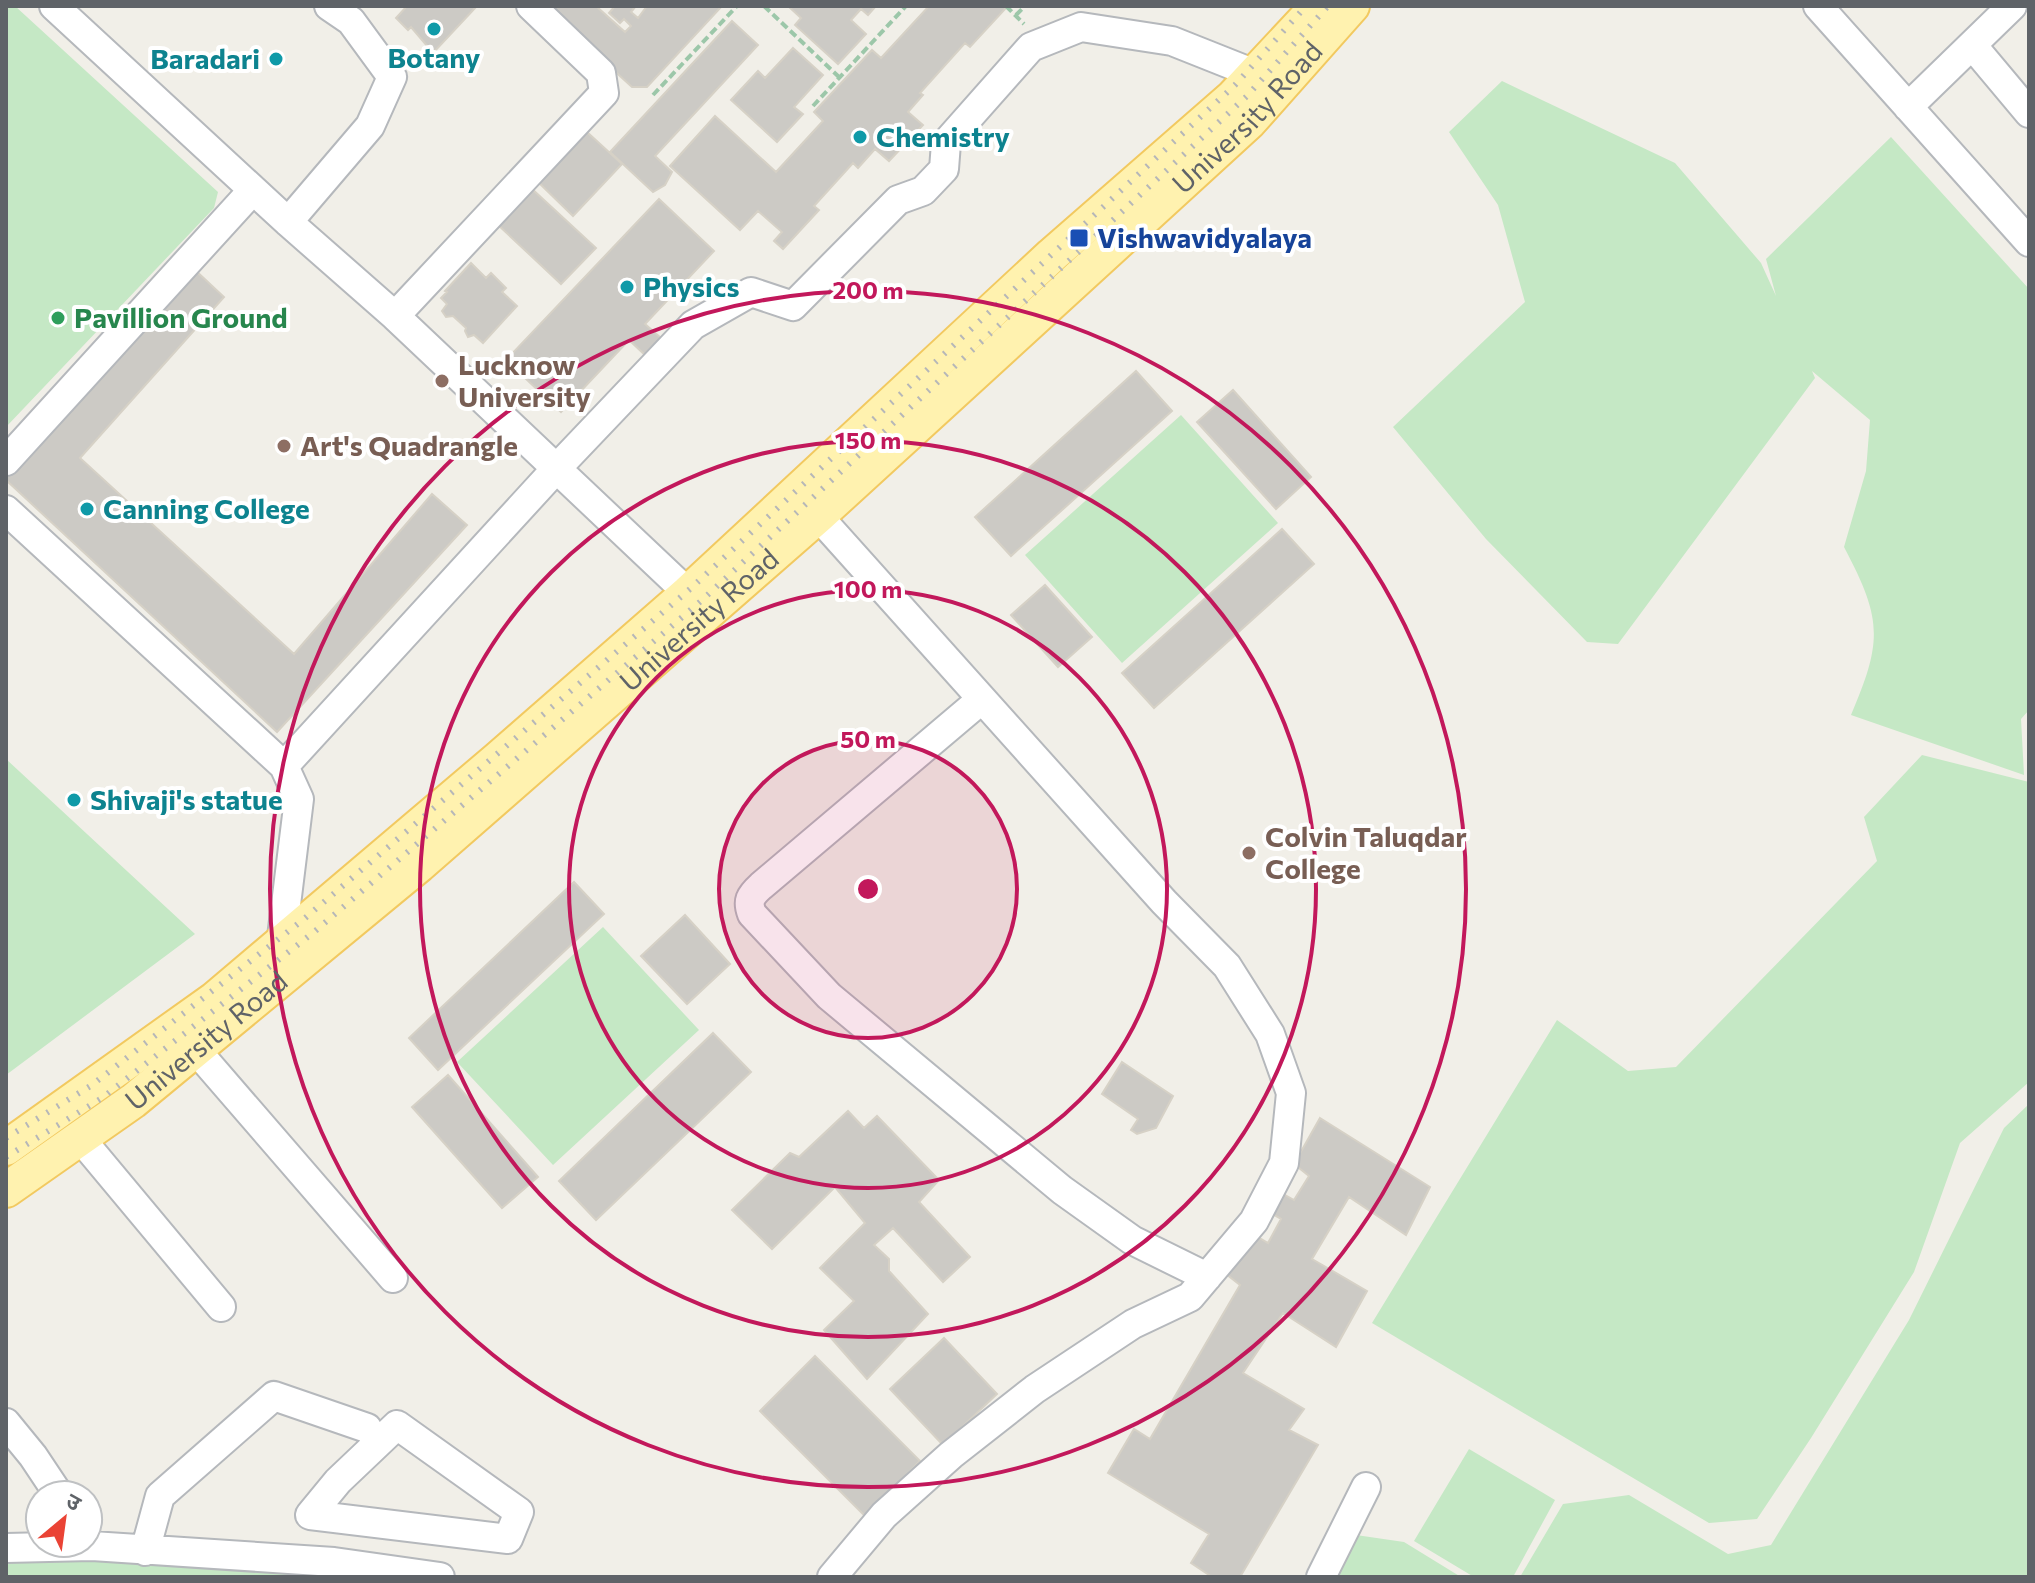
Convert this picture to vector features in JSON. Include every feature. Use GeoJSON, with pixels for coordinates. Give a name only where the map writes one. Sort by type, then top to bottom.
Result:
{"type":"FeatureCollection","features":[{"type":"Feature","properties":{"kind":"main road","name":"University Road"},"geometry":{"type":"LineString","coordinates":[[6,1148],[215,999],[419,865],[825,524],[1249,122],[1265,84],[1318,6]]}},
{"type":"Feature","properties":{"kind":"main road","name":"University Road"},"geometry":{"type":"LineString","coordinates":[[6,1190],[133,1101],[195,1049],[276,960],[688,593],[1052,255],[1265,84],[1352,6]]}},
{"type":"Feature","properties":{"kind":"street"},"geometry":{"type":"LineString","coordinates":[[54,6],[288,222],[395,316],[688,593]]}},
{"type":"Feature","properties":{"kind":"street"},"geometry":{"type":"LineString","coordinates":[[395,316],[604,93],[601,73],[531,6]]}},
{"type":"Feature","properties":{"kind":"street"},"geometry":{"type":"LineString","coordinates":[[1818,6],[2029,242]]}},
{"type":"Feature","properties":{"kind":"street"},"geometry":{"type":"LineString","coordinates":[[1908,107],[2012,6]]}},
{"type":"Feature","properties":{"kind":"street"},"geometry":{"type":"LineString","coordinates":[[288,222],[370,126],[392,77],[348,11]]}},
{"type":"Feature","properties":{"kind":"street"},"geometry":{"type":"LineString","coordinates":[[284,766],[555,470],[693,325],[751,292],[793,306],[898,200],[923,191],[944,169],[946,143],[1031,47],[1081,27],[1095,18],[1172,41],[1265,84]]}},
{"type":"Feature","properties":{"kind":"street"},"geometry":{"type":"LineString","coordinates":[[1972,45],[2029,113]]}},
{"type":"Feature","properties":{"kind":"street"},"geometry":{"type":"LineString","coordinates":[[6,461],[253,190]]}},
{"type":"Feature","properties":{"kind":"street"},"geometry":{"type":"LineString","coordinates":[[6,510],[284,766],[299,799],[276,960]]}},
{"type":"Feature","properties":{"kind":"street"},"geometry":{"type":"LineString","coordinates":[[825,524],[1164,902],[1227,966],[1270,1034],[1291,1093],[1284,1163],[1254,1221],[1190,1297],[1133,1324],[1035,1389],[884,1515],[832,1577]]}},
{"type":"Feature","properties":{"kind":"street"},"geometry":{"type":"LineString","coordinates":[[982,699],[751,895],[748,903],[752,914],[829,996],[1062,1190],[1132,1240],[1207,1277]]}},
{"type":"Feature","properties":{"kind":"street"},"geometry":{"type":"LineString","coordinates":[[195,1049],[393,1278]]}},
{"type":"Feature","properties":{"kind":"street"},"geometry":{"type":"LineString","coordinates":[[80,1138],[221,1307]]}},
{"type":"Feature","properties":{"kind":"street"},"geometry":{"type":"LineString","coordinates":[[145,1551],[160,1496],[274,1396],[367,1428]]}},
{"type":"Feature","properties":{"kind":"street"},"geometry":{"type":"LineString","coordinates":[[6,1423],[48,1479]]}},
{"type":"Feature","properties":{"kind":"street"},"geometry":{"type":"LineString","coordinates":[[397,1425],[519,1512],[508,1539],[407,1529],[310,1515],[338,1481],[397,1425]]}},
{"type":"Feature","properties":{"kind":"street"},"geometry":{"type":"LineString","coordinates":[[1321,1577],[1366,1487]]}},
{"type":"Feature","properties":{"kind":"street"},"geometry":{"type":"LineString","coordinates":[[400,1571],[407,1529]]}},
{"type":"Feature","properties":{"kind":"street"},"geometry":{"type":"LineString","coordinates":[[104,1545],[145,1551],[334,1562],[440,1577]]}},
{"type":"Feature","properties":{"kind":"path"},"geometry":{"type":"LineString","coordinates":[[653,95],[737,6]]}},
{"type":"Feature","properties":{"kind":"path"},"geometry":{"type":"LineString","coordinates":[[764,6],[840,78]]}},
{"type":"Feature","properties":{"kind":"path"},"geometry":{"type":"LineString","coordinates":[[813,106],[906,6]]}},
{"type":"Feature","properties":{"kind":"path"},"geometry":{"type":"LineString","coordinates":[[1016,15],[1025,6]]}},
{"type":"Feature","properties":{"kind":"green space","name":"Pavillion Ground"},"geometry":{"type":"Polygon","coordinates":[[[6,6],[15,6],[218,192],[214,208],[6,427],[6,6]]]}},
{"type":"Feature","properties":{"kind":"green space"},"geometry":{"type":"Polygon","coordinates":[[[1502,81],[1675,163],[1761,263],[1776,296],[1766,259],[1891,137],[2029,289],[2029,710],[2021,719],[2024,775],[1851,715],[1869,667],[1874,630],[1866,593],[1844,547],[1866,471],[1870,420],[1812,371],[1815,378],[1618,644],[1587,642],[1486,539],[1393,427],[1525,302],[1498,205],[1449,132],[1502,81]]]}},
{"type":"Feature","properties":{"kind":"green space"},"geometry":{"type":"Polygon","coordinates":[[[1181,415],[1278,523],[1122,663],[1025,555],[1181,415]]]}},
{"type":"Feature","properties":{"kind":"green space"},"geometry":{"type":"Polygon","coordinates":[[[1922,755],[2029,782],[2029,1082],[1960,1143],[1914,1272],[1757,1519],[1709,1523],[1372,1323],[1557,1020],[1628,1071],[1676,1067],[1877,861],[1864,817],[1922,755]]]}},
{"type":"Feature","properties":{"kind":"green space"},"geometry":{"type":"Polygon","coordinates":[[[6,759],[195,934],[6,1075],[6,759]]]}},
{"type":"Feature","properties":{"kind":"green space"},"geometry":{"type":"Polygon","coordinates":[[[603,927],[699,1030],[553,1165],[457,1062],[603,927]]]}},
{"type":"Feature","properties":{"kind":"green space"},"geometry":{"type":"Polygon","coordinates":[[[2029,1104],[2029,1577],[1520,1577],[1563,1504],[1629,1495],[1728,1554],[1771,1545],[1909,1320],[2004,1128],[2029,1104]]]}},
{"type":"Feature","properties":{"kind":"green space"},"geometry":{"type":"Polygon","coordinates":[[[1469,1449],[1555,1500],[1513,1577],[1474,1577],[1414,1541],[1469,1449]]]}},
{"type":"Feature","properties":{"kind":"green space"},"geometry":{"type":"Polygon","coordinates":[[[1356,1535],[1404,1542],[1461,1577],[1336,1577],[1356,1535]]]}},
{"type":"Feature","properties":{"kind":"green space"},"geometry":{"type":"Polygon","coordinates":[[[9,1554],[24,1555],[24,1559],[89,1559],[375,1577],[7,1577],[9,1554]]]}},
{"type":"Feature","properties":{"kind":"building","name":"Botany"},"geometry":{"type":"Polygon","coordinates":[[[407,6],[477,6],[433,53],[411,27],[408,30],[396,18],[407,6]]]}},
{"type":"Feature","properties":{"kind":"building"},"geometry":{"type":"Polygon","coordinates":[[[543,6],[596,6],[625,32],[631,26],[624,19],[620,23],[609,13],[615,6],[636,6],[631,12],[638,18],[647,6],[722,6],[647,87],[632,87],[543,6]]]}},
{"type":"Feature","properties":{"kind":"building"},"geometry":{"type":"Polygon","coordinates":[[[788,6],[876,6],[868,15],[861,9],[851,20],[866,34],[838,64],[795,25],[801,18],[788,6]]]}},
{"type":"Feature","properties":{"kind":"building","name":"Chemistry"},"geometry":{"type":"Polygon","coordinates":[[[929,6],[1006,8],[970,47],[965,43],[920,93],[923,95],[908,112],[923,125],[889,161],[875,149],[858,168],[853,163],[814,206],[819,210],[783,249],[774,241],[782,232],[758,211],[740,230],[670,166],[715,116],[776,172],[823,121],[814,112],[872,50],[881,58],[929,6]]]}},
{"type":"Feature","properties":{"kind":"building"},"geometry":{"type":"Polygon","coordinates":[[[732,21],[758,45],[655,156],[672,172],[665,185],[653,192],[610,152],[732,21]]]}},
{"type":"Feature","properties":{"kind":"building"},"geometry":{"type":"Polygon","coordinates":[[[793,48],[823,75],[794,107],[803,114],[777,142],[731,100],[758,71],[765,78],[793,48]]]}},
{"type":"Feature","properties":{"kind":"building"},"geometry":{"type":"Polygon","coordinates":[[[587,132],[622,164],[573,216],[539,183],[587,132]]]}},
{"type":"Feature","properties":{"kind":"building"},"geometry":{"type":"Polygon","coordinates":[[[531,188],[596,248],[561,284],[497,224],[531,188]]]}},
{"type":"Feature","properties":{"kind":"building","name":"Physics"},"geometry":{"type":"Polygon","coordinates":[[[659,199],[714,251],[645,324],[661,338],[645,355],[629,340],[561,412],[506,360],[659,199]]]}},
{"type":"Feature","properties":{"kind":"building"},"geometry":{"type":"Polygon","coordinates":[[[471,263],[486,278],[491,273],[506,288],[502,292],[517,306],[483,343],[474,335],[468,337],[466,328],[453,316],[446,317],[442,311],[447,304],[441,298],[445,291],[471,263]]]}},
{"type":"Feature","properties":{"kind":"building","name":"Canning College"},"geometry":{"type":"Polygon","coordinates":[[[194,269],[224,297],[80,458],[294,654],[432,494],[467,525],[277,732],[6,480],[194,269]]]}},
{"type":"Feature","properties":{"kind":"building"},"geometry":{"type":"Polygon","coordinates":[[[1136,371],[1172,411],[1011,556],[975,517],[1136,371]]]}},
{"type":"Feature","properties":{"kind":"building"},"geometry":{"type":"Polygon","coordinates":[[[1233,390],[1311,477],[1276,509],[1197,422],[1233,390]]]}},
{"type":"Feature","properties":{"kind":"building"},"geometry":{"type":"Polygon","coordinates":[[[1282,529],[1314,564],[1154,708],[1122,673],[1282,529]]]}},
{"type":"Feature","properties":{"kind":"building"},"geometry":{"type":"Polygon","coordinates":[[[1045,585],[1092,637],[1058,667],[1011,615],[1045,585]]]}},
{"type":"Feature","properties":{"kind":"building"},"geometry":{"type":"Polygon","coordinates":[[[574,882],[604,914],[438,1070],[409,1038],[574,882]]]}},
{"type":"Feature","properties":{"kind":"building"},"geometry":{"type":"Polygon","coordinates":[[[685,915],[730,964],[687,1004],[641,956],[685,915]]]}},
{"type":"Feature","properties":{"kind":"building"},"geometry":{"type":"Polygon","coordinates":[[[713,1033],[751,1072],[596,1220],[559,1181],[713,1033]]]}},
{"type":"Feature","properties":{"kind":"building"},"geometry":{"type":"Polygon","coordinates":[[[1122,1062],[1173,1096],[1156,1128],[1137,1134],[1131,1130],[1138,1119],[1102,1094],[1122,1062]]]}},
{"type":"Feature","properties":{"kind":"building"},"geometry":{"type":"Polygon","coordinates":[[[448,1075],[538,1177],[502,1208],[412,1107],[448,1075]]]}},
{"type":"Feature","properties":{"kind":"building"},"geometry":{"type":"Polygon","coordinates":[[[848,1111],[864,1128],[877,1116],[939,1180],[919,1202],[970,1257],[943,1282],[893,1228],[874,1245],[889,1259],[889,1271],[928,1314],[867,1379],[824,1330],[854,1301],[820,1268],[865,1223],[835,1187],[772,1249],[732,1210],[790,1153],[799,1157],[848,1111]]]}},
{"type":"Feature","properties":{"kind":"building"},"geometry":{"type":"Polygon","coordinates":[[[1320,1118],[1430,1187],[1406,1235],[1349,1197],[1312,1259],[1367,1291],[1336,1347],[1283,1313],[1243,1373],[1304,1409],[1289,1430],[1318,1445],[1240,1577],[1212,1577],[1191,1563],[1209,1534],[1108,1473],[1134,1429],[1150,1439],[1240,1285],[1226,1274],[1253,1234],[1268,1243],[1281,1219],[1267,1211],[1278,1191],[1294,1200],[1309,1176],[1294,1164],[1320,1118]]]}},
{"type":"Feature","properties":{"kind":"building"},"geometry":{"type":"Polygon","coordinates":[[[944,1338],[997,1394],[943,1445],[890,1389],[944,1338]]]}},
{"type":"Feature","properties":{"kind":"building"},"geometry":{"type":"Polygon","coordinates":[[[815,1356],[920,1461],[865,1516],[760,1411],[815,1356]]]}},
{"type":"Feature","properties":{"kind":"railway"},"geometry":{"type":"LineString","coordinates":[[6,1138],[92,1085],[304,919],[690,589],[1235,85],[1306,6]]}},
{"type":"Feature","properties":{"kind":"railway"},"geometry":{"type":"LineString","coordinates":[[6,1157],[102,1098],[314,932],[701,601],[1247,96],[1328,6]]}},
{"type":"Feature","properties":{"kind":"place","name":"Botany"},"geometry":{"type":"Point","coordinates":[434,29]}},
{"type":"Feature","properties":{"kind":"place","name":"Baradari"},"geometry":{"type":"Point","coordinates":[276,59]}},
{"type":"Feature","properties":{"kind":"place","name":"Chemistry"},"geometry":{"type":"Point","coordinates":[860,137]}},
{"type":"Feature","properties":{"kind":"place","name":"Vishwavidyalaya"},"geometry":{"type":"Point","coordinates":[1079,238]}},
{"type":"Feature","properties":{"kind":"place","name":"Physics"},"geometry":{"type":"Point","coordinates":[627,287]}},
{"type":"Feature","properties":{"kind":"place","name":"Pavillion Ground"},"geometry":{"type":"Point","coordinates":[58,318]}},
{"type":"Feature","properties":{"kind":"place","name":"Lucknow University"},"geometry":{"type":"Point","coordinates":[442,381]}},
{"type":"Feature","properties":{"kind":"place","name":"Art's Quadrangle"},"geometry":{"type":"Point","coordinates":[284,446]}},
{"type":"Feature","properties":{"kind":"place","name":"Canning College"},"geometry":{"type":"Point","coordinates":[87,509]}},
{"type":"Feature","properties":{"kind":"place","name":"Shivaji's statue"},"geometry":{"type":"Point","coordinates":[74,800]}},
{"type":"Feature","properties":{"kind":"place","name":"Colvin Taluqdar College"},"geometry":{"type":"Point","coordinates":[1249,853]}}]}
